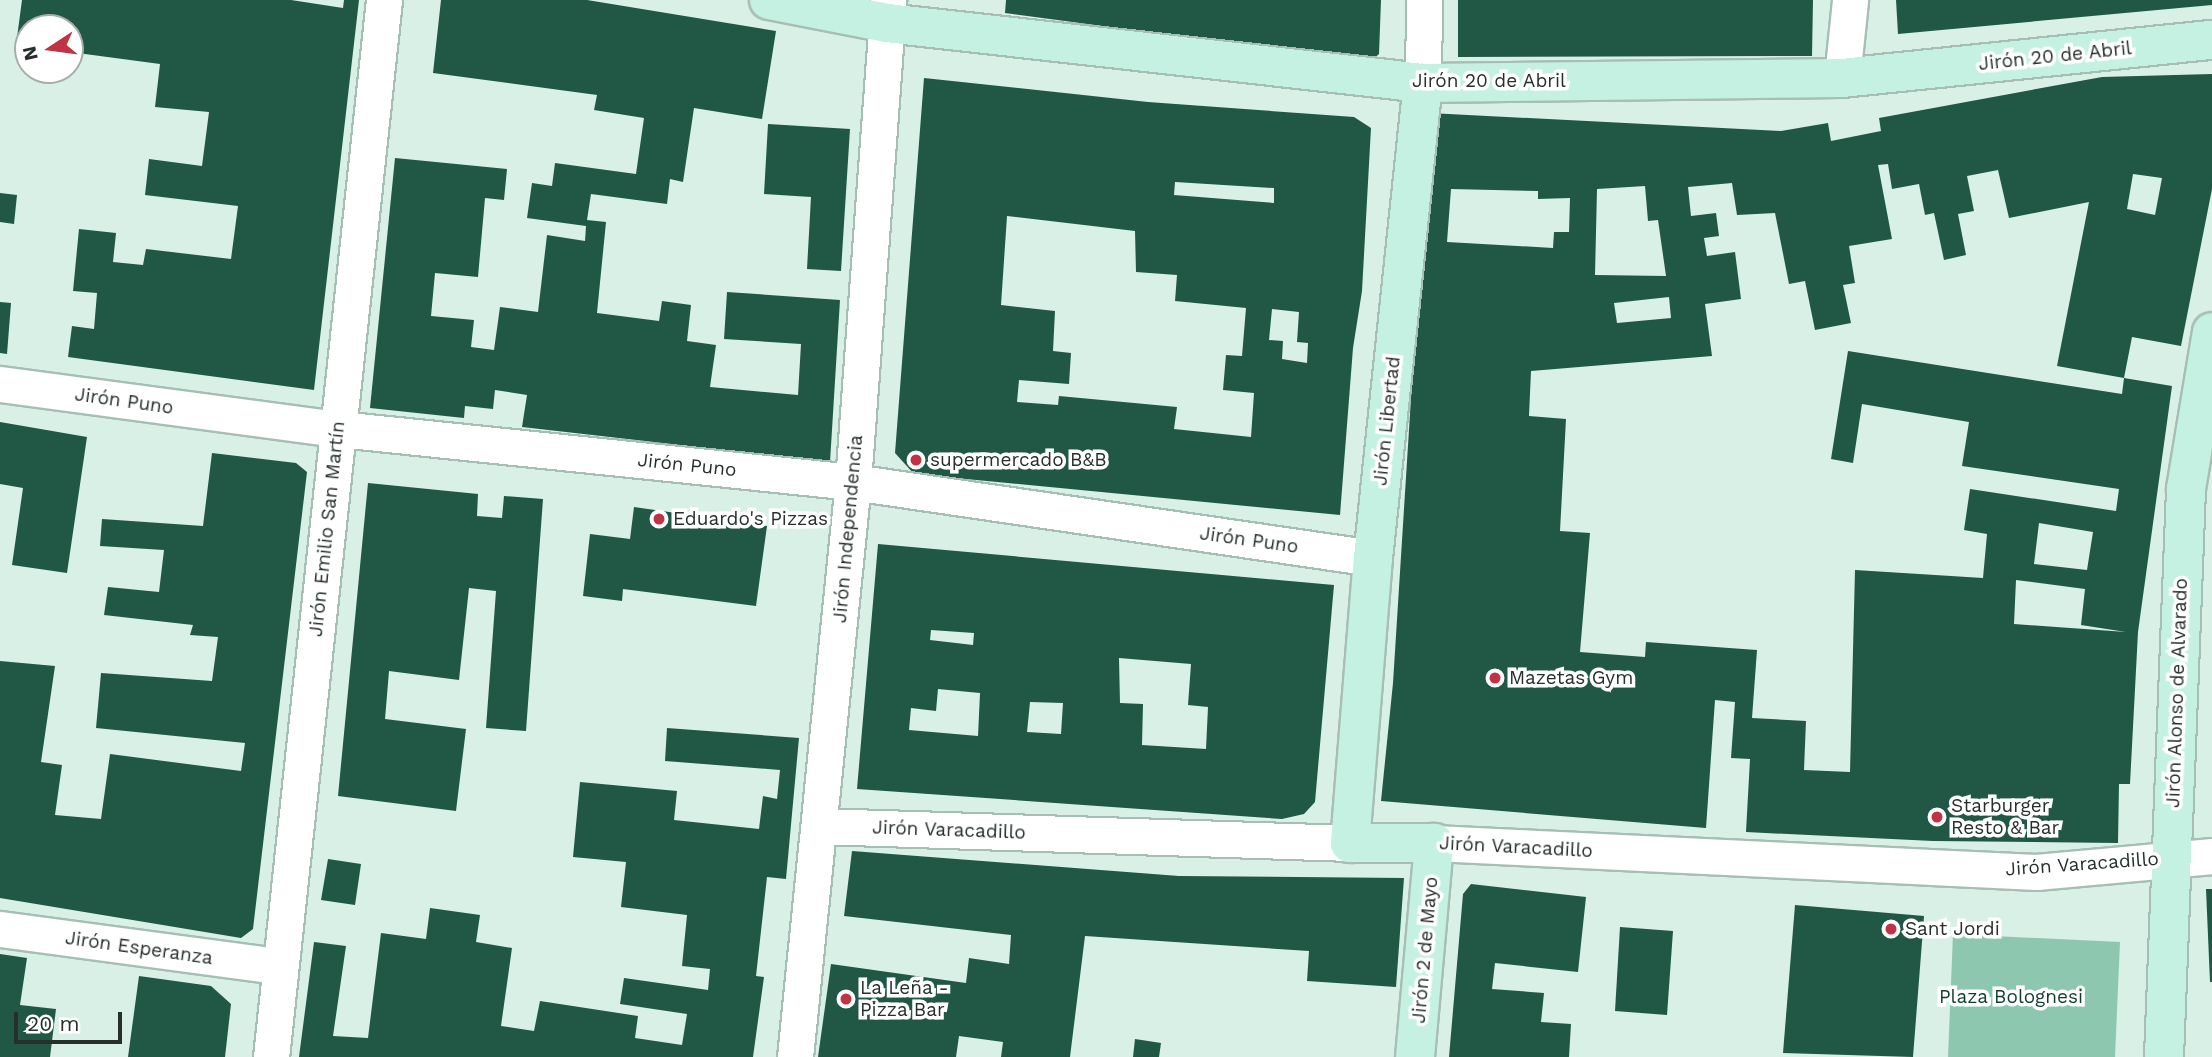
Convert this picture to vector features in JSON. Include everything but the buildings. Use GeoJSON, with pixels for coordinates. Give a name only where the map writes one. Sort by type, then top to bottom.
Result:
{"type":"FeatureCollection","features":[{"type":"Feature","properties":{"kind":"street","name":"Jirón Emilio San Martín"},"geometry":{"type":"LineString","coordinates":[[271,1057],[278,966],[384,0]]}},
{"type":"Feature","properties":{"kind":"street","name":"Jirón 20 de Abril"},"geometry":{"type":"LineString","coordinates":[[769,0],[887,11],[1423,83],[1842,78],[2212,40]]}},
{"type":"Feature","properties":{"kind":"street","name":"Jirón Libertad"},"geometry":{"type":"LineString","coordinates":[[1350,843],[1373,558],[1423,83],[1424,0]]}},
{"type":"Feature","properties":{"kind":"street"},"geometry":{"type":"LineString","coordinates":[[1842,78],[1850,0]]}},
{"type":"Feature","properties":{"kind":"street","name":"Jirón Independencia"},"geometry":{"type":"LineString","coordinates":[[795,1057],[853,482],[887,11]]}},
{"type":"Feature","properties":{"kind":"street","name":"Jirón Alonso de Alvarado"},"geometry":{"type":"LineString","coordinates":[[2164,1057],[2186,489],[2212,332]]}},
{"type":"Feature","properties":{"kind":"street","name":"Jirón Puno"},"geometry":{"type":"LineString","coordinates":[[0,384],[339,429],[853,482],[1373,558]]}},
{"type":"Feature","properties":{"kind":"street","name":"Jirón Varacadillo"},"geometry":{"type":"LineString","coordinates":[[819,826],[1350,843],[1434,843],[2023,871],[2212,856]]}},
{"type":"Feature","properties":{"kind":"street","name":"Jirón 2 de Mayo"},"geometry":{"type":"LineString","coordinates":[[1415,1057],[1434,843]]}},
{"type":"Feature","properties":{"kind":"street","name":"Jirón Esperanza"},"geometry":{"type":"LineString","coordinates":[[0,929],[278,966]]}},
{"type":"Feature","properties":{"kind":"green space","name":"Plaza Bolognesi"},"geometry":{"type":"Polygon","coordinates":[[[1953,934],[2120,942],[2115,1057],[1948,1057],[1953,934]]]}},
{"type":"Feature","properties":{"kind":"place","name":"supermercado B&B"},"geometry":{"type":"Point","coordinates":[916,460]}},
{"type":"Feature","properties":{"kind":"place","name":"Eduardo's Pizzas"},"geometry":{"type":"Point","coordinates":[659,519]}},
{"type":"Feature","properties":{"kind":"place","name":"Mazetas Gym"},"geometry":{"type":"Point","coordinates":[1495,678]}},
{"type":"Feature","properties":{"kind":"place","name":"Starburger Resto & Bar"},"geometry":{"type":"Point","coordinates":[1937,817]}},
{"type":"Feature","properties":{"kind":"place","name":"Sant Jordi"},"geometry":{"type":"Point","coordinates":[1891,929]}},
{"type":"Feature","properties":{"kind":"place","name":"La Leña - Pizza Bar"},"geometry":{"type":"Point","coordinates":[846,999]}}]}
